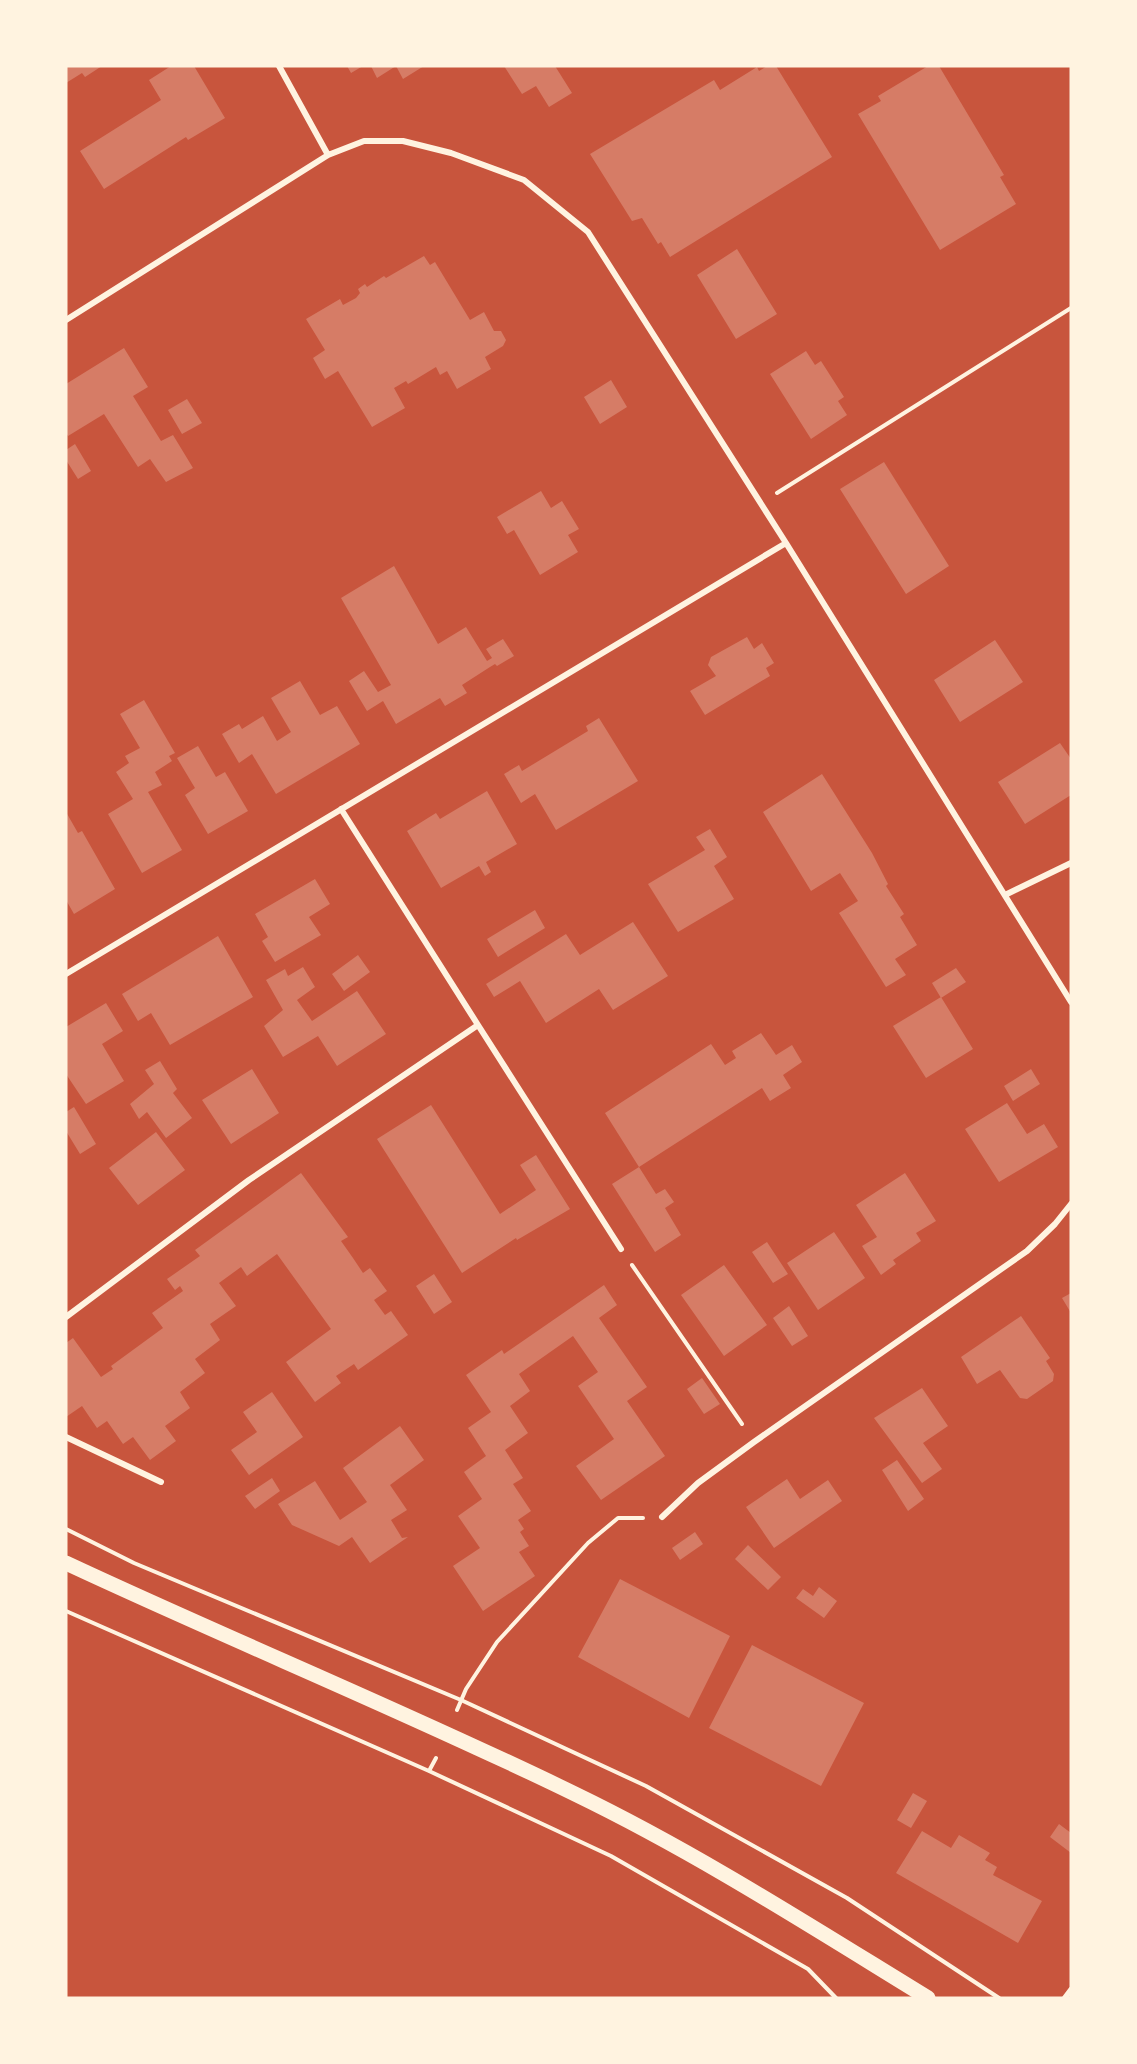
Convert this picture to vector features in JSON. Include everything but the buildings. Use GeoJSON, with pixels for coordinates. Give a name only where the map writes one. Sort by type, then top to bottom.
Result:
{"type":"FeatureCollection","features":[{"type":"Feature","properties":{"kind":"main road"},"geometry":{"type":"LineString","coordinates":[[66,1563],[220,1635],[447,1734],[577,1795],[724,1873],[928,1998]]}},
{"type":"Feature","properties":{"kind":"street"},"geometry":{"type":"LineString","coordinates":[[279,66],[328,155]]}},
{"type":"Feature","properties":{"kind":"street"},"geometry":{"type":"LineString","coordinates":[[66,320],[328,155],[364,141],[404,141],[488,165],[524,180],[588,232],[786,543],[1071,1002]]}},
{"type":"Feature","properties":{"kind":"street"},"geometry":{"type":"LineString","coordinates":[[66,974],[786,543]]}},
{"type":"Feature","properties":{"kind":"street"},"geometry":{"type":"LineString","coordinates":[[341,809],[621,1249]]}},
{"type":"Feature","properties":{"kind":"street"},"geometry":{"type":"LineString","coordinates":[[1005,895],[1071,863]]}},
{"type":"Feature","properties":{"kind":"street"},"geometry":{"type":"LineString","coordinates":[[66,1317],[249,1180],[478,1026]]}},
{"type":"Feature","properties":{"kind":"street"},"geometry":{"type":"LineString","coordinates":[[662,1518],[698,1483],[754,1442],[1027,1251],[1055,1224],[1071,1204]]}},
{"type":"Feature","properties":{"kind":"street"},"geometry":{"type":"LineString","coordinates":[[66,1437],[161,1482]]}},
{"type":"Feature","properties":{"kind":"street"},"geometry":{"type":"LineString","coordinates":[[1065,1998],[1071,1990]]}},
{"type":"Feature","properties":{"kind":"path"},"geometry":{"type":"LineString","coordinates":[[760,503],[1071,308]]}},
{"type":"Feature","properties":{"kind":"path"},"geometry":{"type":"LineString","coordinates":[[621,1249],[754,1442]]}},
{"type":"Feature","properties":{"kind":"path"},"geometry":{"type":"LineString","coordinates":[[429,1772],[466,1689],[497,1642],[588,1543],[618,1518],[662,1518]]}},
{"type":"Feature","properties":{"kind":"path"},"geometry":{"type":"LineString","coordinates":[[66,1611],[429,1772],[611,1856],[808,1969],[836,1998]]}}]}
